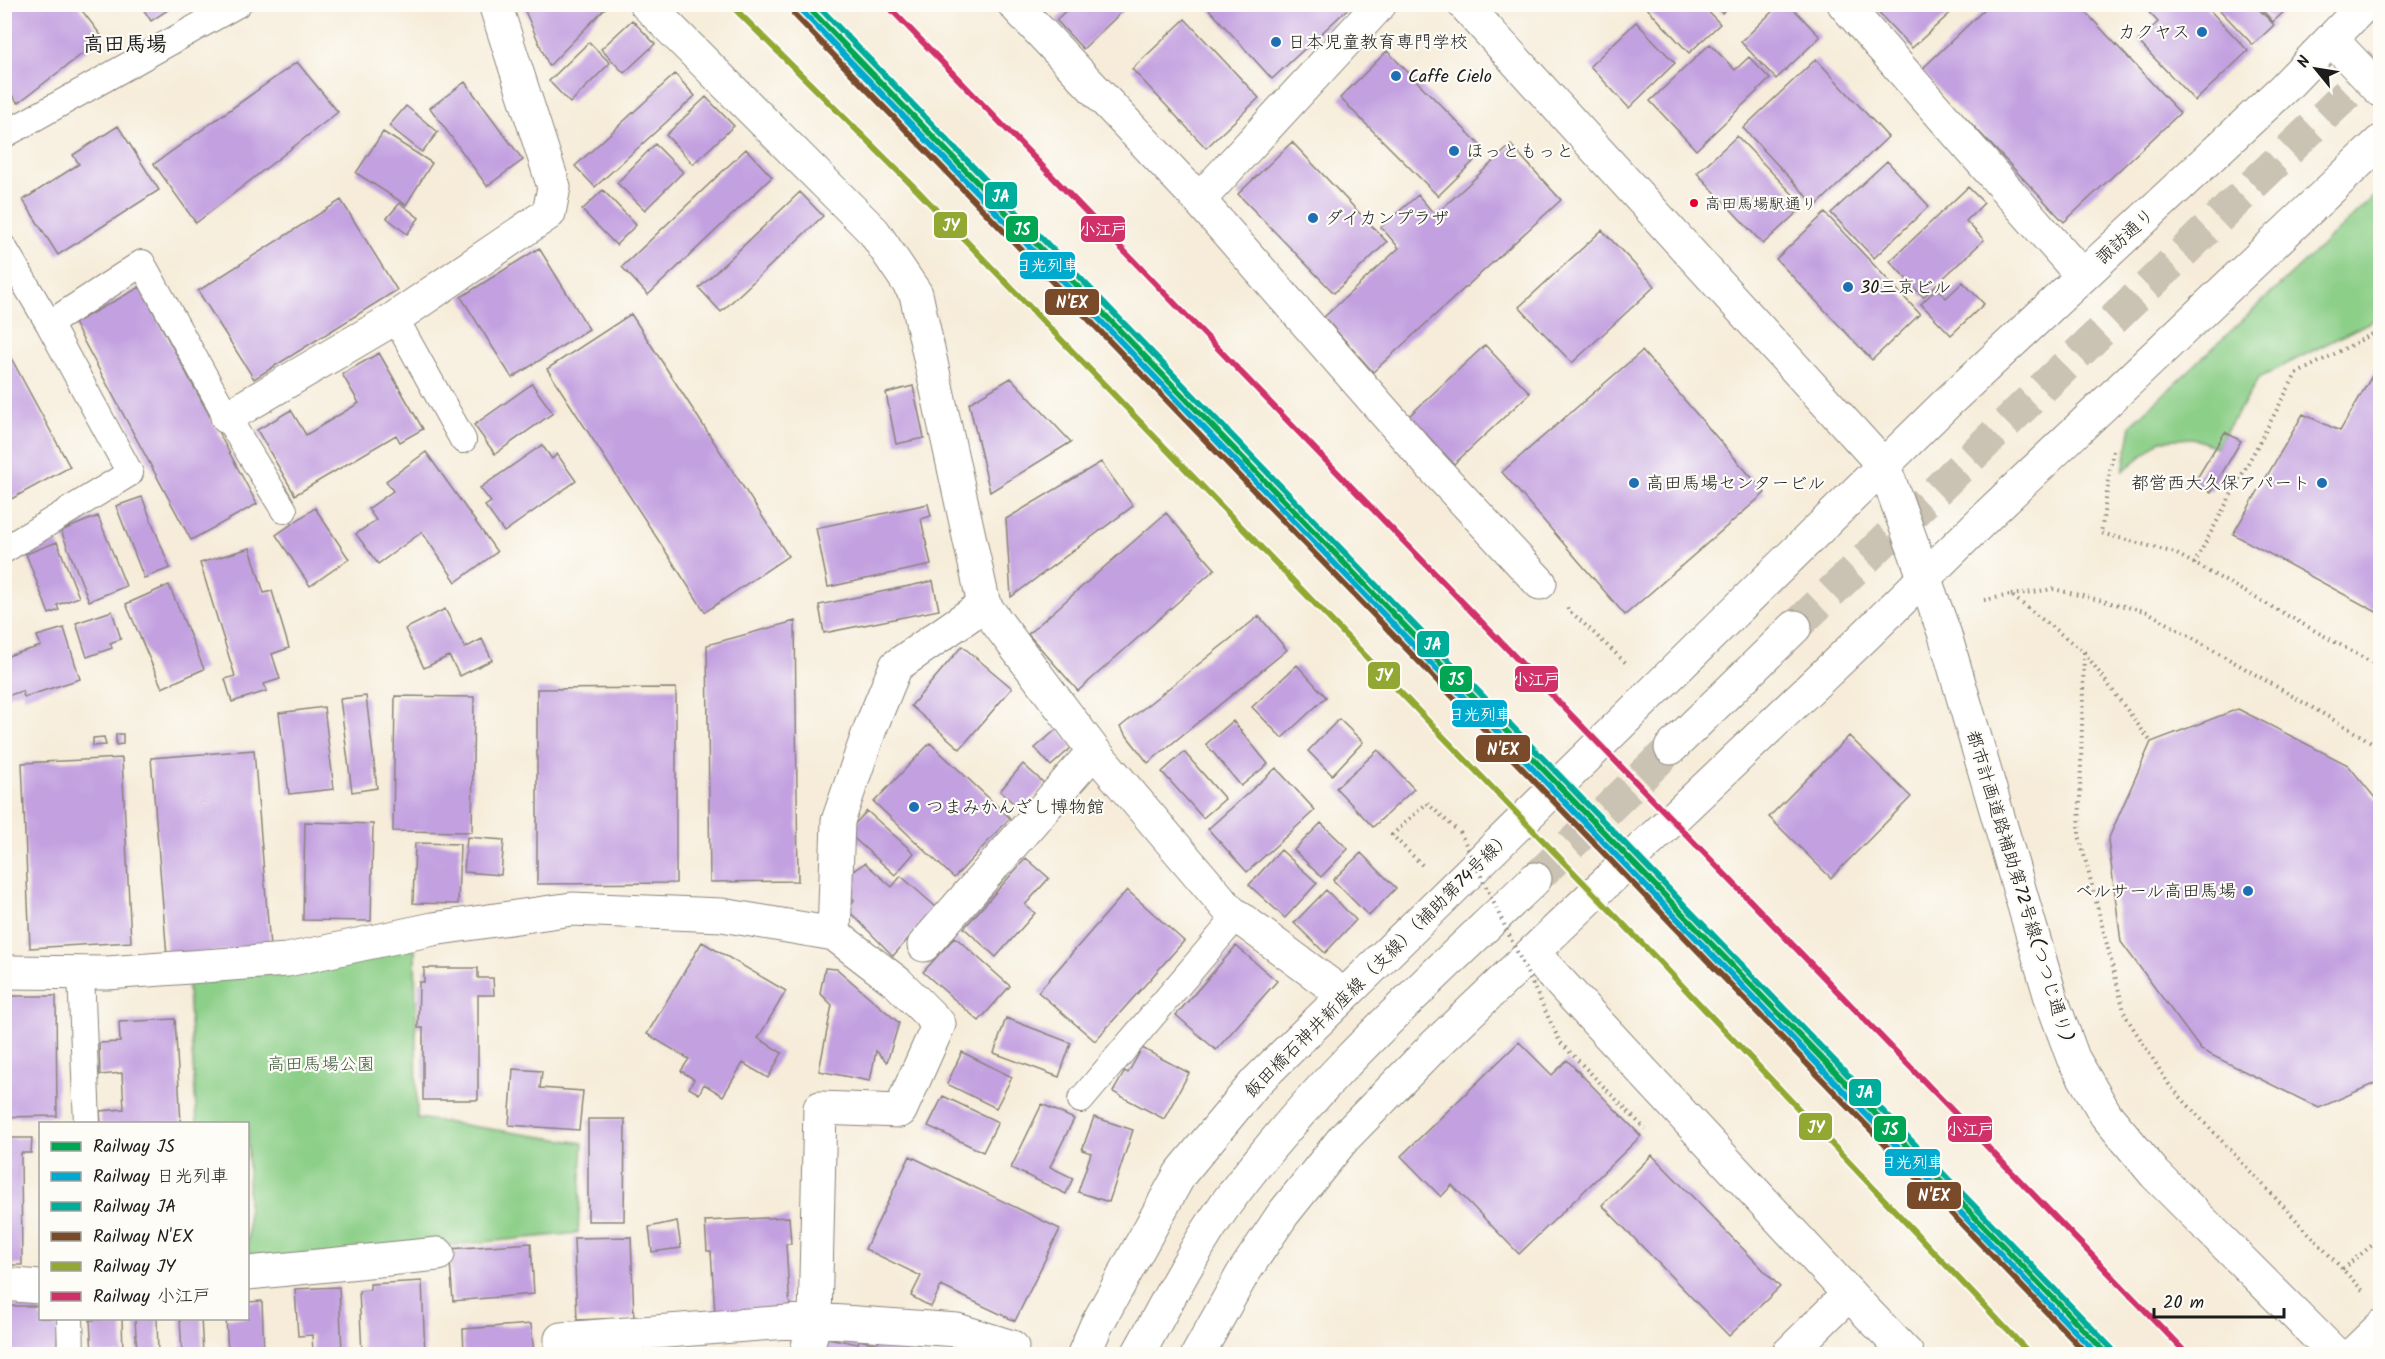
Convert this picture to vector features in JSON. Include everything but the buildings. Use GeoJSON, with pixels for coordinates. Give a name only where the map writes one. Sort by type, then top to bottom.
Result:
{"type":"FeatureCollection","features":[{"type":"Feature","properties":{"kind":"street"},"geometry":{"type":"LineString","coordinates":[[227,417],[395,318],[549,213],[554,187],[495,4]]}},
{"type":"Feature","properties":{"kind":"street"},"geometry":{"type":"LineString","coordinates":[[646,4],[874,232],[916,294],[984,605],[1094,751],[1230,911],[1344,995]]}},
{"type":"Feature","properties":{"kind":"street"},"geometry":{"type":"LineString","coordinates":[[1014,4],[1199,201],[1427,461],[1540,583]]}},
{"type":"Feature","properties":{"kind":"street"},"geometry":{"type":"LineString","coordinates":[[1199,201],[1380,4]]}},
{"type":"Feature","properties":{"kind":"street"},"geometry":{"type":"LineString","coordinates":[[1464,4],[1884,466]]}},
{"type":"Feature","properties":{"kind":"street"},"geometry":{"type":"LineString","coordinates":[[1844,4],[2082,276]]}},
{"type":"Feature","properties":{"kind":"street","name":"諏訪通り"},"geometry":{"type":"LineString","coordinates":[[1884,466],[1949,400],[2284,88],[2362,6]]}},
{"type":"Feature","properties":{"kind":"street"},"geometry":{"type":"LineString","coordinates":[[2332,40],[2380,90]]}},
{"type":"Feature","properties":{"kind":"street"},"geometry":{"type":"LineString","coordinates":[[1198,1354],[1242,1275],[1283,1214],[1344,1138],[1431,1049],[1856,644],[1923,576],[2380,142]]}},
{"type":"Feature","properties":{"kind":"street","name":"都市計画道路補助第72号線(つつじ通り)"},"geometry":{"type":"LineString","coordinates":[[1884,466],[1945,635],[2051,998],[2073,1058],[2106,1115],[2155,1174],[2335,1354]]}},
{"type":"Feature","properties":{"kind":"street","name":"飯田橋石神井新座線（支線）（補助第74号線）"},"geometry":{"type":"LineString","coordinates":[[1084,1354],[1096,1326],[1180,1174],[1256,1082],[1884,466]]}},
{"type":"Feature","properties":{"kind":"street"},"geometry":{"type":"LineString","coordinates":[[834,934],[838,821],[870,729],[896,666],[984,605]]}},
{"type":"Feature","properties":{"kind":"street"},"geometry":{"type":"LineString","coordinates":[[1671,748],[1796,627]]}},
{"type":"Feature","properties":{"kind":"street"},"geometry":{"type":"LineString","coordinates":[[924,945],[1094,751]]}},
{"type":"Feature","properties":{"kind":"street"},"geometry":{"type":"LineString","coordinates":[[1138,1354],[1187,1266],[1224,1208],[1307,1104],[1388,1020],[1535,879]]}},
{"type":"Feature","properties":{"kind":"street"},"geometry":{"type":"LineString","coordinates":[[4,972],[81,973],[287,960],[433,929],[572,909],[722,915],[834,934],[898,982],[939,1024],[900,1110],[820,1108],[815,1320],[806,1354]]}},
{"type":"Feature","properties":{"kind":"street"},"geometry":{"type":"LineString","coordinates":[[1533,953],[1907,1354]]}},
{"type":"Feature","properties":{"kind":"street"},"geometry":{"type":"LineString","coordinates":[[249,1272],[438,1254]]}},
{"type":"Feature","properties":{"kind":"street"},"geometry":{"type":"LineString","coordinates":[[4,1284],[39,1287]]}},
{"type":"Feature","properties":{"kind":"street"},"geometry":{"type":"LineString","coordinates":[[1788,1354],[1849,1294]]}},
{"type":"Feature","properties":{"kind":"street"},"geometry":{"type":"LineString","coordinates":[[561,1354],[561,1339],[815,1320],[957,1330],[1012,1347]]}},
{"type":"Feature","properties":{"kind":"lane"},"geometry":{"type":"LineString","coordinates":[[4,135],[238,4]]}},
{"type":"Feature","properties":{"kind":"lane"},"geometry":{"type":"LineString","coordinates":[[4,248],[49,324],[130,473],[4,550]]}},
{"type":"Feature","properties":{"kind":"lane"},"geometry":{"type":"LineString","coordinates":[[49,324],[142,263],[227,417],[284,510]]}},
{"type":"Feature","properties":{"kind":"lane"},"geometry":{"type":"LineString","coordinates":[[395,318],[463,440]]}},
{"type":"Feature","properties":{"kind":"lane"},"geometry":{"type":"LineString","coordinates":[[1081,1100],[1237,916]]}},
{"type":"Feature","properties":{"kind":"lane"},"geometry":{"type":"LineString","coordinates":[[81,973],[87,1122]]}},
{"type":"Feature","properties":{"kind":"lane"},"geometry":{"type":"LineString","coordinates":[[2348,1354],[2377,1312]]}},
{"type":"Feature","properties":{"kind":"lane"},"geometry":{"type":"LineString","coordinates":[[70,1320],[71,1354]]}},
{"type":"Feature","properties":{"kind":"path"},"geometry":{"type":"LineString","coordinates":[[2194,564],[2296,374],[2380,330]]}},
{"type":"Feature","properties":{"kind":"path"},"geometry":{"type":"LineString","coordinates":[[2114,443],[2101,533],[2175,553],[2380,667]]}},
{"type":"Feature","properties":{"kind":"path"},"geometry":{"type":"LineString","coordinates":[[1540,583],[1636,672]]}},
{"type":"Feature","properties":{"kind":"path"},"geometry":{"type":"LineString","coordinates":[[1984,600],[2054,589],[2148,612],[2380,747]]}},
{"type":"Feature","properties":{"kind":"path"},"geometry":{"type":"LineString","coordinates":[[2011,595],[2084,652],[2151,742]]}},
{"type":"Feature","properties":{"kind":"path"},"geometry":{"type":"LineString","coordinates":[[2084,652],[2079,835],[2125,1016],[2170,1086],[2342,1269],[2377,1312]]}},
{"type":"Feature","properties":{"kind":"path"},"geometry":{"type":"LineString","coordinates":[[1429,872],[1392,835],[1427,803],[1460,832],[1560,1042],[1645,1129]]}},
{"type":"Feature","properties":{"kind":"path"},"geometry":{"type":"LineString","coordinates":[[2342,1269],[2380,1239]]}},
{"type":"Feature","properties":{"kind":"green space"},"geometry":{"type":"Polygon","coordinates":[[[2380,191],[2380,317],[2259,378],[2216,447],[2193,438],[2161,440],[2123,471],[2131,425],[2380,191]]]}},
{"type":"Feature","properties":{"kind":"green space","name":"高田馬場公園"},"geometry":{"type":"Polygon","coordinates":[[[415,941],[417,1118],[583,1143],[578,1233],[249,1265],[249,1122],[197,1122],[187,977],[415,941]]]}},
{"type":"Feature","properties":{"kind":"tunnel"},"geometry":{"type":"LineString","coordinates":[[1795,627],[2380,62]]}},
{"type":"Feature","properties":{"kind":"tunnel"},"geometry":{"type":"LineString","coordinates":[[1535,879],[1671,748]]}},
{"type":"Feature","properties":{"kind":"rail line","name":"JY"},"geometry":{"type":"LineString","coordinates":[[730,4],[917,190],[1657,959],[2030,1354]]}},
{"type":"Feature","properties":{"kind":"rail line","name":"JS"},"geometry":{"type":"LineString","coordinates":[[805,4],[2107,1354]]}},
{"type":"Feature","properties":{"kind":"rail line","name":"JA"},"geometry":{"type":"LineString","coordinates":[[816,4],[2112,1349]]}},
{"type":"Feature","properties":{"kind":"rail line","name":"小江戸"},"geometry":{"type":"LineString","coordinates":[[886,4],[2187,1354]]}},
{"type":"Feature","properties":{"kind":"rail line","name":"日光列車"},"geometry":{"type":"LineString","coordinates":[[800,9],[2097,1354]]}},
{"type":"Feature","properties":{"kind":"rail line","name":"N'EX"},"geometry":{"type":"LineString","coordinates":[[794,14],[2087,1354]]}},
{"type":"Feature","properties":{"kind":"place","name":"カクヤス"},"geometry":{"type":"Point","coordinates":[2202,32]}},
{"type":"Feature","properties":{"kind":"place","name":"日本児童教育専門学校"},"geometry":{"type":"Point","coordinates":[1276,42]}},
{"type":"Feature","properties":{"kind":"place","name":"Caffe Cielo"},"geometry":{"type":"Point","coordinates":[1396,76]}},
{"type":"Feature","properties":{"kind":"place","name":"ほっともっと"},"geometry":{"type":"Point","coordinates":[1454,151]}},
{"type":"Feature","properties":{"kind":"place","name":"高田馬場駅通り"},"geometry":{"type":"Point","coordinates":[1694,203]}},
{"type":"Feature","properties":{"kind":"place","name":"ダイカンプラザ"},"geometry":{"type":"Point","coordinates":[1313,218]}},
{"type":"Feature","properties":{"kind":"place","name":"30三京ビル"},"geometry":{"type":"Point","coordinates":[1848,287]}},
{"type":"Feature","properties":{"kind":"place","name":"高田馬場センタービル"},"geometry":{"type":"Point","coordinates":[1634,483]}},
{"type":"Feature","properties":{"kind":"place","name":"都営西大久保アパート"},"geometry":{"type":"Point","coordinates":[2322,483]}},
{"type":"Feature","properties":{"kind":"place","name":"つまみかんざし博物館"},"geometry":{"type":"Point","coordinates":[914,807]}},
{"type":"Feature","properties":{"kind":"place","name":"ベルサール高田馬場"},"geometry":{"type":"Point","coordinates":[2248,891]}},
{"type":"Feature","properties":{"kind":"district","name":"高田馬場"},"geometry":{"type":"Point","coordinates":[125,44]}}]}
